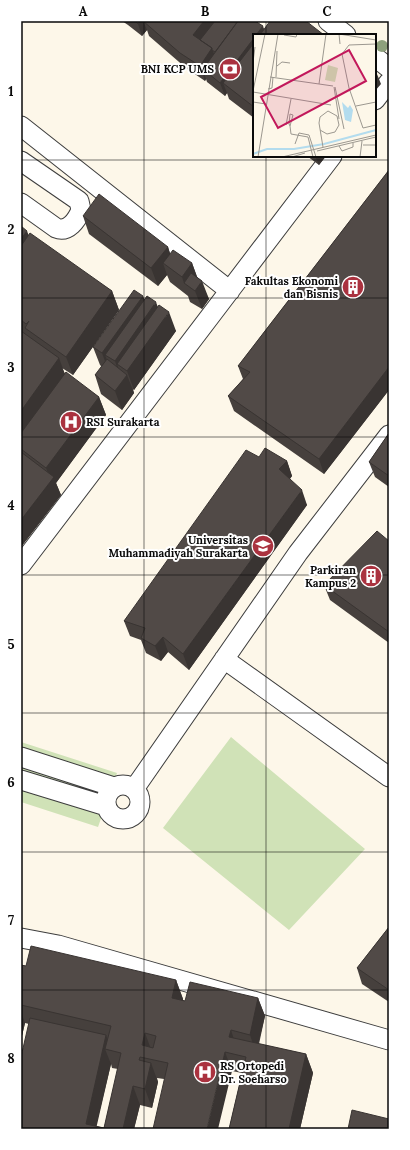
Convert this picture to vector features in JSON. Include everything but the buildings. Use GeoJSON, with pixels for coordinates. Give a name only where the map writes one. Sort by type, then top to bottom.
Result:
{"type":"FeatureCollection","features":[{"type":"Feature","properties":{"kind":"street"},"geometry":{"type":"LineString","coordinates":[[328,21],[345,34]]}},
{"type":"Feature","properties":{"kind":"street"},"geometry":{"type":"LineString","coordinates":[[376,58],[389,68]]}},
{"type":"Feature","properties":{"kind":"street"},"geometry":{"type":"LineString","coordinates":[[376,99],[389,82]]}},
{"type":"Feature","properties":{"kind":"street"},"geometry":{"type":"LineString","coordinates":[[21,126],[230,291]]}},
{"type":"Feature","properties":{"kind":"street"},"geometry":{"type":"LineString","coordinates":[[21,565],[331,157]]}},
{"type":"Feature","properties":{"kind":"street"},"geometry":{"type":"LineString","coordinates":[[21,161],[78,202],[81,210],[72,224],[61,229],[56,228],[21,203]]}},
{"type":"Feature","properties":{"kind":"street"},"geometry":{"type":"LineString","coordinates":[[134,789],[298,553],[389,435]]}},
{"type":"Feature","properties":{"kind":"street"},"geometry":{"type":"LineString","coordinates":[[224,659],[389,778]]}},
{"type":"Feature","properties":{"kind":"street"},"geometry":{"type":"LineString","coordinates":[[21,757],[114,787],[124,785],[134,789],[140,798],[140,804],[136,813],[132,817],[127,819],[116,818],[106,806],[107,795],[114,787]]}},
{"type":"Feature","properties":{"kind":"street"},"geometry":{"type":"LineString","coordinates":[[21,780],[106,806]]}},
{"type":"Feature","properties":{"kind":"street"},"geometry":{"type":"LineString","coordinates":[[21,938],[58,945],[389,1040]]}},
{"type":"Feature","properties":{"kind":"green space"},"geometry":{"type":"Polygon","coordinates":[[[231,737],[365,849],[289,930],[163,828],[231,737]]]}},
{"type":"Feature","properties":{"kind":"green space"},"geometry":{"type":"Polygon","coordinates":[[[21,742],[117,773],[98,827],[21,802],[21,742]]]}},
{"type":"Feature","properties":{"kind":"place","name":"BNI KCP UMS"},"geometry":{"type":"Point","coordinates":[230,69]}},
{"type":"Feature","properties":{"kind":"place","name":"Fakultas Ekonomi dan Bisnis"},"geometry":{"type":"Point","coordinates":[353,287]}},
{"type":"Feature","properties":{"kind":"place","name":"RSI Surakarta"},"geometry":{"type":"Point","coordinates":[71,422]}},
{"type":"Feature","properties":{"kind":"place","name":"Universitas Muhammadiyah Surakarta"},"geometry":{"type":"Point","coordinates":[263,546]}},
{"type":"Feature","properties":{"kind":"place","name":"Parkiran Kampus 2"},"geometry":{"type":"Point","coordinates":[371,576]}},
{"type":"Feature","properties":{"kind":"place","name":"RS Ortopedi Dr. Soeharso"},"geometry":{"type":"Point","coordinates":[205,1072]}}]}
